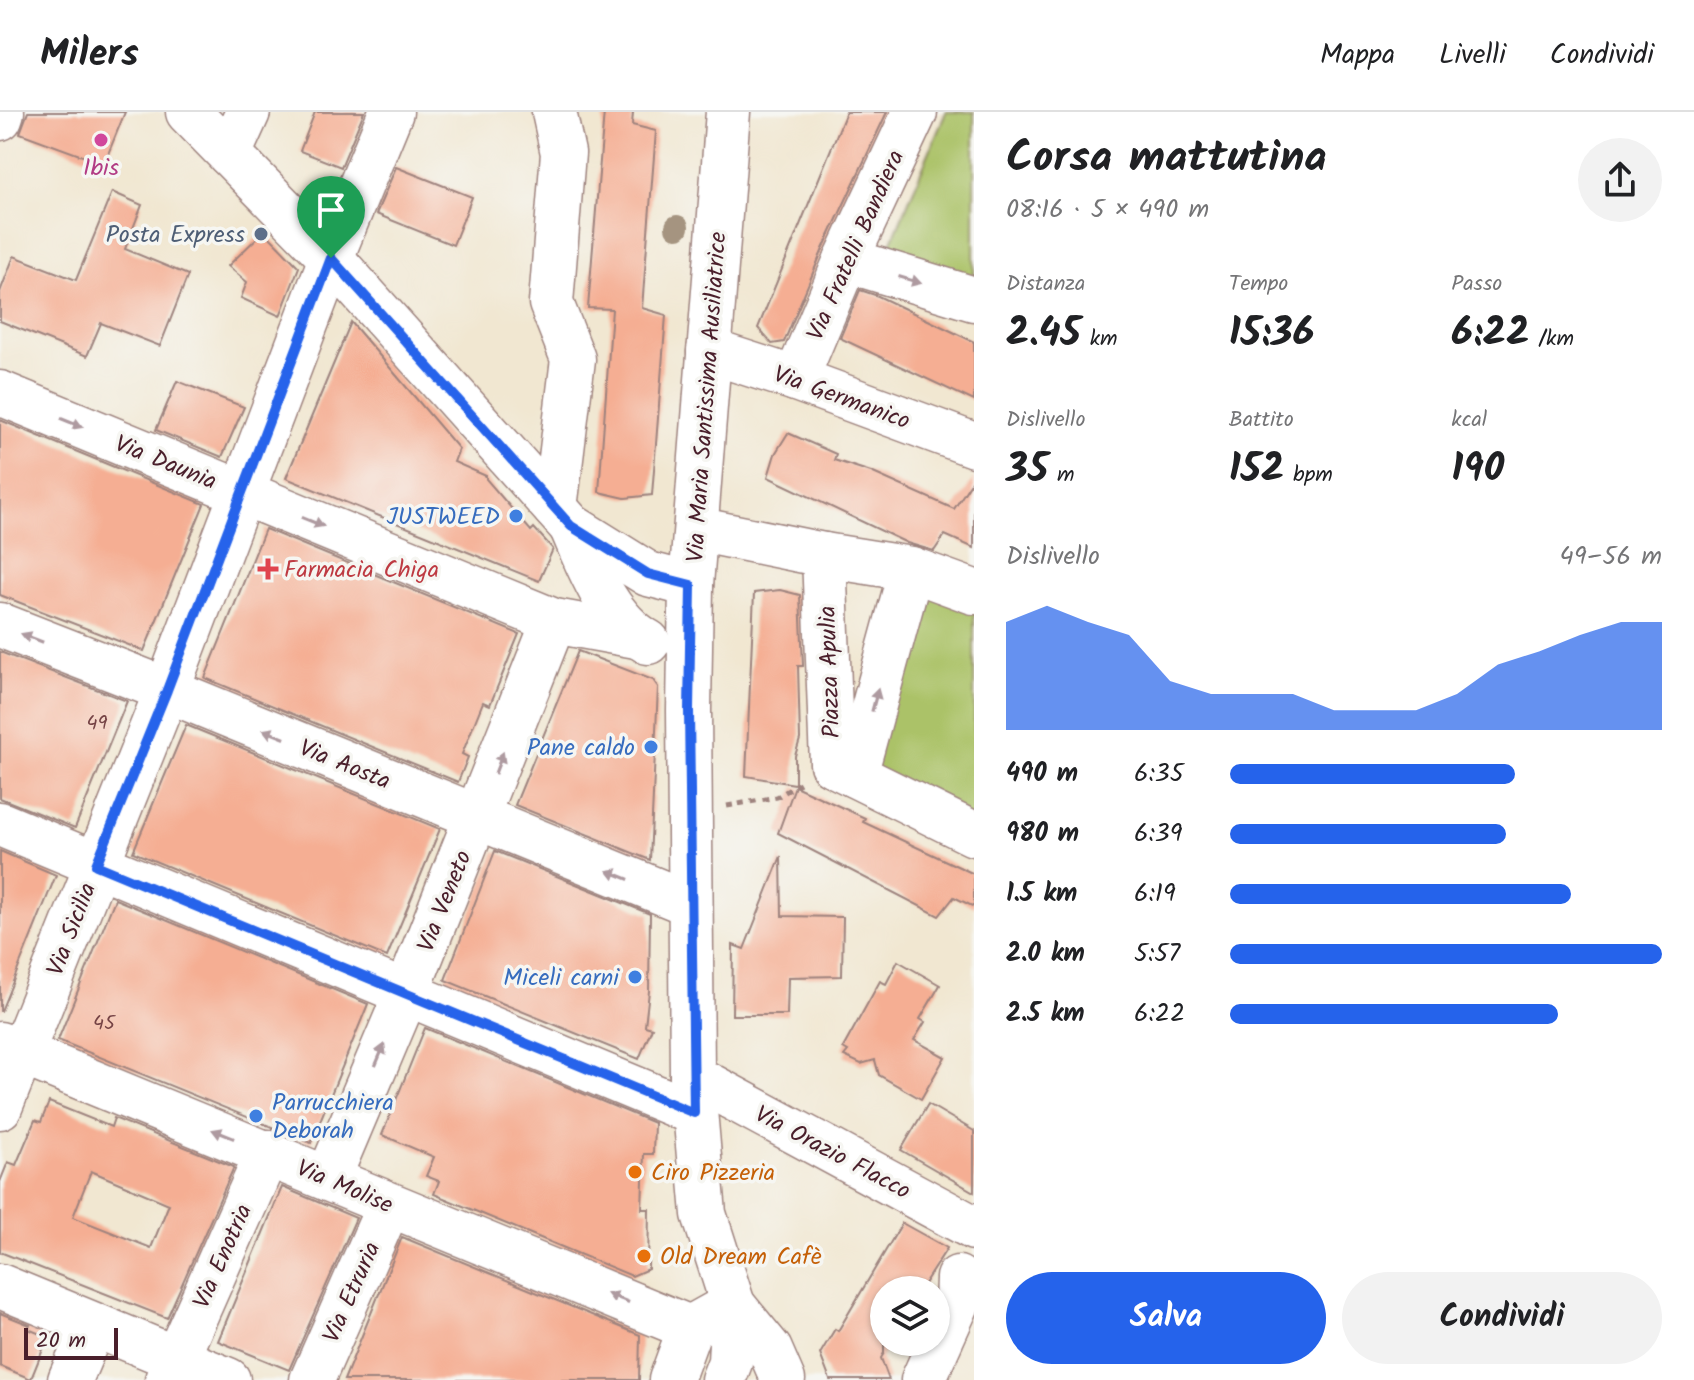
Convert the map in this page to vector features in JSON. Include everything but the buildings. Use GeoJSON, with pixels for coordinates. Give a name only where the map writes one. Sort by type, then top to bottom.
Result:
{"type":"FeatureCollection","features":[{"type":"Feature","properties":{"kind":"street"},"geometry":{"type":"LineString","coordinates":[[0,118],[2,112]]}},
{"type":"Feature","properties":{"kind":"street"},"geometry":{"type":"LineString","coordinates":[[188,112],[331,258],[563,517],[648,574],[691,585]]}},
{"type":"Feature","properties":{"kind":"street"},"geometry":{"type":"LineString","coordinates":[[229,154],[248,112]]}},
{"type":"Feature","properties":{"kind":"street","name":"Via Sicilia"},"geometry":{"type":"LineString","coordinates":[[0,1107],[11,1048],[96,865],[167,690],[331,258],[391,112]]}},
{"type":"Feature","properties":{"kind":"street"},"geometry":{"type":"LineString","coordinates":[[554,112],[563,153],[551,303],[573,359],[563,517],[602,594],[637,636],[689,671]]}},
{"type":"Feature","properties":{"kind":"street","name":"Via Maria Santissima Ausiliatrice"},"geometry":{"type":"LineString","coordinates":[[728,112],[691,585],[689,671],[693,1095],[704,1214],[733,1305]]}},
{"type":"Feature","properties":{"kind":"street","name":"Via Fratelli Bandiera"},"geometry":{"type":"LineString","coordinates":[[796,379],[846,260],[915,112]]}},
{"type":"Feature","properties":{"kind":"street"},"geometry":{"type":"LineString","coordinates":[[846,260],[974,299]]}},
{"type":"Feature","properties":{"kind":"street","name":"Via Germanico"},"geometry":{"type":"LineString","coordinates":[[709,351],[796,379],[974,445]]}},
{"type":"Feature","properties":{"kind":"street","name":"Via Daunia"},"geometry":{"type":"LineString","coordinates":[[0,393],[554,621],[637,636]]}},
{"type":"Feature","properties":{"kind":"street"},"geometry":{"type":"LineString","coordinates":[[696,529],[911,569],[974,592]]}},
{"type":"Feature","properties":{"kind":"street","name":"Piazza Apulia"},"geometry":{"type":"LineString","coordinates":[[824,555],[843,770]]}},
{"type":"Feature","properties":{"kind":"street","name":"Piazza Apulia"},"geometry":{"type":"LineString","coordinates":[[843,770],[911,569]]}},
{"type":"Feature","properties":{"kind":"street","name":"Via Veneto"},"geometry":{"type":"LineString","coordinates":[[328,1179],[407,992],[554,621]]}},
{"type":"Feature","properties":{"kind":"street","name":"Via Aosta"},"geometry":{"type":"LineString","coordinates":[[0,625],[690,904]]}},
{"type":"Feature","properties":{"kind":"street"},"geometry":{"type":"LineString","coordinates":[[843,770],[974,834]]}},
{"type":"Feature","properties":{"kind":"street","name":"Via Orazio Flacco"},"geometry":{"type":"LineString","coordinates":[[0,824],[407,992],[693,1095],[974,1228]]}},
{"type":"Feature","properties":{"kind":"street","name":"Via Molise"},"geometry":{"type":"LineString","coordinates":[[11,1048],[690,1328]]}},
{"type":"Feature","properties":{"kind":"street","name":"Via Enotria"},"geometry":{"type":"LineString","coordinates":[[171,1370],[268,1152]]}},
{"type":"Feature","properties":{"kind":"street","name":"Via Etruria"},"geometry":{"type":"LineString","coordinates":[[312,1380],[389,1205]]}},
{"type":"Feature","properties":{"kind":"street"},"geometry":{"type":"LineString","coordinates":[[923,1380],[957,1304],[958,1278]]}},
{"type":"Feature","properties":{"kind":"street"},"geometry":{"type":"LineString","coordinates":[[0,1286],[93,1326],[171,1370],[228,1380]]}},
{"type":"Feature","properties":{"kind":"street"},"geometry":{"type":"LineString","coordinates":[[671,1380],[690,1328],[733,1305]]}},
{"type":"Feature","properties":{"kind":"street"},"geometry":{"type":"LineString","coordinates":[[723,1380],[730,1362],[733,1305]]}},
{"type":"Feature","properties":{"kind":"street"},"geometry":{"type":"LineString","coordinates":[[733,1305],[770,1350],[783,1380]]}},
{"type":"Feature","properties":{"kind":"street"},"geometry":{"type":"LineString","coordinates":[[70,1380],[93,1326]]}},
{"type":"Feature","properties":{"kind":"path"},"geometry":{"type":"LineString","coordinates":[[724,807],[777,797],[843,770]]}},
{"type":"Feature","properties":{"kind":"green space"},"geometry":{"type":"Polygon","coordinates":[[[946,112],[974,112],[974,289],[885,258],[946,112]]]}},
{"type":"Feature","properties":{"kind":"green space"},"geometry":{"type":"Polygon","coordinates":[[[919,587],[974,608],[974,822],[864,772],[919,587]]]}},
{"type":"Feature","properties":{"kind":"place","name":"Ibis"},"geometry":{"type":"Point","coordinates":[101,140]}},
{"type":"Feature","properties":{"kind":"place","name":"Posta Express"},"geometry":{"type":"Point","coordinates":[261,234]}},
{"type":"Feature","properties":{"kind":"place","name":"JUSTWEED"},"geometry":{"type":"Point","coordinates":[516,516]}},
{"type":"Feature","properties":{"kind":"place","name":"Farmacia Chiga"},"geometry":{"type":"Point","coordinates":[268,569]}},
{"type":"Feature","properties":{"kind":"place","name":"Pane caldo"},"geometry":{"type":"Point","coordinates":[651,747]}},
{"type":"Feature","properties":{"kind":"place","name":"Miceli carni"},"geometry":{"type":"Point","coordinates":[635,977]}},
{"type":"Feature","properties":{"kind":"place","name":"Parrucchiera Deborah"},"geometry":{"type":"Point","coordinates":[256,1116]}},
{"type":"Feature","properties":{"kind":"place","name":"Ciro Pizzeria"},"geometry":{"type":"Point","coordinates":[635,1172]}},
{"type":"Feature","properties":{"kind":"place","name":"Old Dream Cafè"},"geometry":{"type":"Point","coordinates":[644,1256]}},
{"type":"Feature","properties":{"kind":"route"},"geometry":{"type":"LineString","coordinates":[[331,258],[571,526],[648,574],[691,585],[689,710],[694,1113],[96,865],[167,690],[331,258]]}}]}
